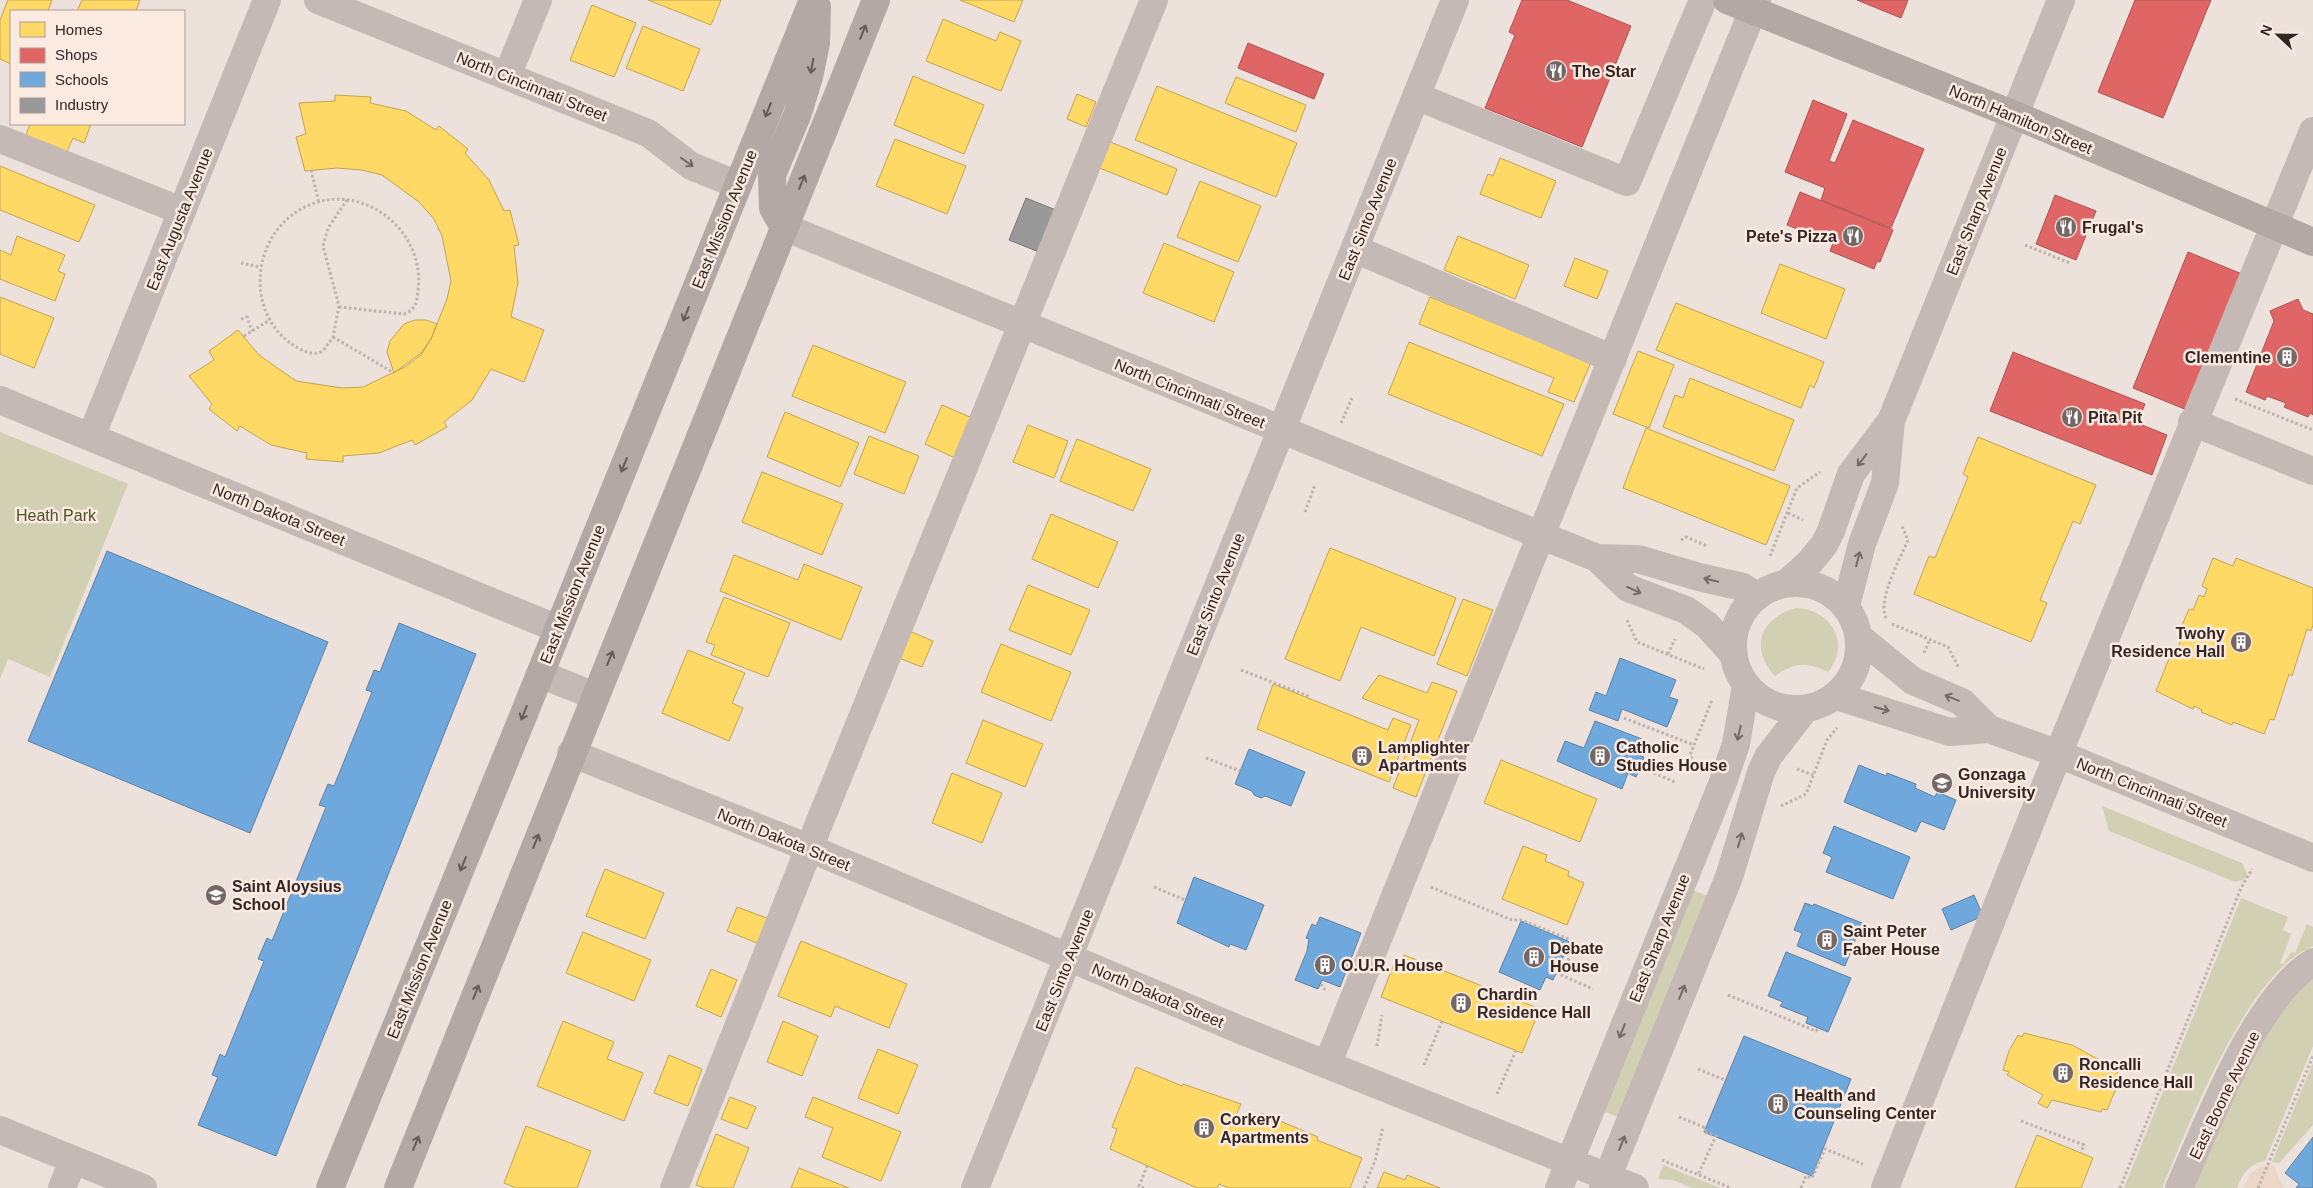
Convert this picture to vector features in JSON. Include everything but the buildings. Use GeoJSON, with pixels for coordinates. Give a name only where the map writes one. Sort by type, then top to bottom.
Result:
{"type":"FeatureCollection","features":[{"type":"Feature","properties":{"kind":"main road","name":"East Mission Avenue"},"geometry":{"type":"LineString","coordinates":[[330,1188],[813,0]]}},
{"type":"Feature","properties":{"kind":"main road"},"geometry":{"type":"LineString","coordinates":[[784,227],[773,208],[772,175],[798,113],[809,77],[816,43],[817,0]]}},
{"type":"Feature","properties":{"kind":"main road"},"geometry":{"type":"LineString","coordinates":[[398,1188],[571,753],[876,0]]}},
{"type":"Feature","properties":{"kind":"main road","name":"North Hamilton Street"},"geometry":{"type":"LineString","coordinates":[[1727,0],[1755,5],[2313,242]]}},
{"type":"Feature","properties":{"kind":"street","name":"East Augusta Avenue"},"geometry":{"type":"LineString","coordinates":[[91,437],[267,0]]}},
{"type":"Feature","properties":{"kind":"street","name":"North Cincinnati Street"},"geometry":{"type":"LineString","coordinates":[[318,0],[648,133],[691,166],[738,185]]}},
{"type":"Feature","properties":{"kind":"street"},"geometry":{"type":"LineString","coordinates":[[507,76],[538,0]]}},
{"type":"Feature","properties":{"kind":"street"},"geometry":{"type":"LineString","coordinates":[[674,1188],[809,848],[1154,0]]}},
{"type":"Feature","properties":{"kind":"street","name":"East Sinto Avenue"},"geometry":{"type":"LineString","coordinates":[[975,1188],[1280,429],[1455,0]]}},
{"type":"Feature","properties":{"kind":"street"},"geometry":{"type":"LineString","coordinates":[[1416,96],[1628,182],[1703,0]]}},
{"type":"Feature","properties":{"kind":"street","name":"East Sharp Avenue"},"geometry":{"type":"LineString","coordinates":[[1787,583],[1810,562],[1824,545],[1831,531],[1851,474],[1891,421],[2061,0]]}},
{"type":"Feature","properties":{"kind":"street"},"geometry":{"type":"LineString","coordinates":[[1327,1065],[1755,5]]}},
{"type":"Feature","properties":{"kind":"street"},"geometry":{"type":"LineString","coordinates":[[1888,1182],[2206,387],[2313,131]]}},
{"type":"Feature","properties":{"kind":"street"},"geometry":{"type":"LineString","coordinates":[[0,139],[182,211]]}},
{"type":"Feature","properties":{"kind":"street","name":"North Cincinnati Street"},"geometry":{"type":"LineString","coordinates":[[784,227],[1597,558],[1638,559],[1699,578],[1743,588],[1757,596]]}},
{"type":"Feature","properties":{"kind":"street"},"geometry":{"type":"LineString","coordinates":[[1355,249],[1613,359]]}},
{"type":"Feature","properties":{"kind":"street","name":"North Dakota Street"},"geometry":{"type":"LineString","coordinates":[[0,400],[558,628]]}},
{"type":"Feature","properties":{"kind":"street","name":"East Sharp Avenue"},"geometry":{"type":"LineString","coordinates":[[1846,606],[1862,544],[1885,483],[1891,421]]}},
{"type":"Feature","properties":{"kind":"street"},"geometry":{"type":"LineString","coordinates":[[2192,422],[2313,471]]}},
{"type":"Feature","properties":{"kind":"street","name":"North Cincinnati Street"},"geometry":{"type":"LineString","coordinates":[[1597,558],[1628,588],[1686,610],[1707,626],[1734,655]]}},
{"type":"Feature","properties":{"kind":"street"},"geometry":{"type":"LineString","coordinates":[[1804,582],[1820,587],[1835,595],[1846,606],[1855,620],[1859,637],[1859,653],[1855,669],[1847,684],[1836,696],[1822,704],[1805,708],[1788,709],[1772,705],[1758,697],[1746,685],[1738,671],[1734,655],[1733,638],[1738,622],[1746,608],[1757,596],[1772,587],[1787,583],[1804,582]]}},
{"type":"Feature","properties":{"kind":"street","name":"North Cincinnati Street"},"geometry":{"type":"LineString","coordinates":[[1859,637],[1913,681],[1962,702],[1989,728],[2059,754],[2313,858]]}},
{"type":"Feature","properties":{"kind":"street"},"geometry":{"type":"LineString","coordinates":[[540,674],[595,696]]}},
{"type":"Feature","properties":{"kind":"street","name":"East Sharp Avenue"},"geometry":{"type":"LineString","coordinates":[[1559,1188],[1722,782],[1736,744],[1746,685]]}},
{"type":"Feature","properties":{"kind":"street","name":"North Cincinnati Street"},"geometry":{"type":"LineString","coordinates":[[1836,696],[1950,732],[1989,728]]}},
{"type":"Feature","properties":{"kind":"street"},"geometry":{"type":"LineString","coordinates":[[1606,1182],[1729,877],[1761,772],[1768,757],[1805,708]]}},
{"type":"Feature","properties":{"kind":"street","name":"North Dakota Street"},"geometry":{"type":"LineString","coordinates":[[571,753],[809,848],[1327,1065],[1570,1161],[1606,1182],[1635,1188]]}},
{"type":"Feature","properties":{"kind":"street","name":"East Boone Avenue"},"geometry":{"type":"LineString","coordinates":[[2179,1188],[2238,1059],[2267,1010],[2292,979],[2313,962]]}},
{"type":"Feature","properties":{"kind":"street"},"geometry":{"type":"LineString","coordinates":[[0,1130],[143,1188]]}},
{"type":"Feature","properties":{"kind":"street"},"geometry":{"type":"LineString","coordinates":[[62,1188],[73,1160]]}},
{"type":"Feature","properties":{"kind":"path"},"geometry":{"type":"LineString","coordinates":[[310,170],[318,203]]}},
{"type":"Feature","properties":{"kind":"path"},"geometry":{"type":"LineString","coordinates":[[339,307],[409,312],[415,305],[419,280],[417,260],[409,241],[397,224],[382,211],[363,203],[347,200],[318,203],[303,208],[286,219],[273,235],[263,253],[260,267],[260,294],[270,320],[277,331],[292,345],[309,353],[323,351],[333,337],[339,307],[322,246],[328,228],[347,200]]}},
{"type":"Feature","properties":{"kind":"path"},"geometry":{"type":"LineString","coordinates":[[2025,245],[2070,264]]}},
{"type":"Feature","properties":{"kind":"path"},"geometry":{"type":"LineString","coordinates":[[241,263],[260,267]]}},
{"type":"Feature","properties":{"kind":"path"},"geometry":{"type":"LineString","coordinates":[[241,319],[247,317],[252,332]]}},
{"type":"Feature","properties":{"kind":"path"},"geometry":{"type":"LineString","coordinates":[[244,336],[270,320]]}},
{"type":"Feature","properties":{"kind":"path"},"geometry":{"type":"LineString","coordinates":[[333,337],[394,373]]}},
{"type":"Feature","properties":{"kind":"path"},"geometry":{"type":"LineString","coordinates":[[2206,387],[2313,430]]}},
{"type":"Feature","properties":{"kind":"path"},"geometry":{"type":"LineString","coordinates":[[1340,427],[1352,398]]}},
{"type":"Feature","properties":{"kind":"path"},"geometry":{"type":"LineString","coordinates":[[1768,559],[1798,488],[1822,470]]}},
{"type":"Feature","properties":{"kind":"path"},"geometry":{"type":"LineString","coordinates":[[1305,512],[1315,485]]}},
{"type":"Feature","properties":{"kind":"path"},"geometry":{"type":"LineString","coordinates":[[1901,524],[1908,540],[1884,598],[1883,612],[1885,618],[1898,627],[1948,647],[1961,673]]}},
{"type":"Feature","properties":{"kind":"path"},"geometry":{"type":"LineString","coordinates":[[1678,541],[1686,538],[1711,548]]}},
{"type":"Feature","properties":{"kind":"path"},"geometry":{"type":"LineString","coordinates":[[1625,617],[1638,642],[1709,672]]}},
{"type":"Feature","properties":{"kind":"path"},"geometry":{"type":"LineString","coordinates":[[1241,670],[1308,696],[1310,699]]}},
{"type":"Feature","properties":{"kind":"path"},"geometry":{"type":"LineString","coordinates":[[1698,771],[1690,755],[1714,694]]}},
{"type":"Feature","properties":{"kind":"path"},"geometry":{"type":"LineString","coordinates":[[1624,718],[1694,745]]}},
{"type":"Feature","properties":{"kind":"path"},"geometry":{"type":"LineString","coordinates":[[1773,810],[1806,794],[1827,740],[1831,733],[1843,726]]}},
{"type":"Feature","properties":{"kind":"path"},"geometry":{"type":"LineString","coordinates":[[1206,758],[1240,771]]}},
{"type":"Feature","properties":{"kind":"path"},"geometry":{"type":"LineString","coordinates":[[1640,767],[1675,782]]}},
{"type":"Feature","properties":{"kind":"path"},"geometry":{"type":"LineString","coordinates":[[2120,1188],[2241,888],[2252,869]]}},
{"type":"Feature","properties":{"kind":"path"},"geometry":{"type":"LineString","coordinates":[[1404,876],[1512,920],[1521,920],[1569,939],[1574,946],[1562,975]]}},
{"type":"Feature","properties":{"kind":"path"},"geometry":{"type":"LineString","coordinates":[[1154,888],[1185,900]]}},
{"type":"Feature","properties":{"kind":"path"},"geometry":{"type":"LineString","coordinates":[[1556,973],[1593,989]]}},
{"type":"Feature","properties":{"kind":"path"},"geometry":{"type":"LineString","coordinates":[[1728,994],[1816,1032],[1818,1028]]}},
{"type":"Feature","properties":{"kind":"path"},"geometry":{"type":"LineString","coordinates":[[1378,1046],[1384,1010]]}},
{"type":"Feature","properties":{"kind":"path"},"geometry":{"type":"LineString","coordinates":[[1424,1065],[1442,1021]]}},
{"type":"Feature","properties":{"kind":"path"},"geometry":{"type":"LineString","coordinates":[[1498,1094],[1516,1050]]}},
{"type":"Feature","properties":{"kind":"path"},"geometry":{"type":"LineString","coordinates":[[2259,1188],[2313,1056]]}},
{"type":"Feature","properties":{"kind":"path"},"geometry":{"type":"LineString","coordinates":[[1698,1070],[1725,1080]]}},
{"type":"Feature","properties":{"kind":"path"},"geometry":{"type":"LineString","coordinates":[[1679,1118],[1706,1128],[1704,1132],[1716,1136],[1698,1175]]}},
{"type":"Feature","properties":{"kind":"path"},"geometry":{"type":"LineString","coordinates":[[2021,1121],[2084,1145],[2081,1153]]}},
{"type":"Feature","properties":{"kind":"path"},"geometry":{"type":"LineString","coordinates":[[1364,1188],[1375,1161],[1383,1127]]}},
{"type":"Feature","properties":{"kind":"path"},"geometry":{"type":"LineString","coordinates":[[1801,1188],[1806,1176],[1812,1178],[1825,1149],[1888,1182]]}},
{"type":"Feature","properties":{"kind":"path"},"geometry":{"type":"LineString","coordinates":[[1662,1160],[1731,1188]]}},
{"type":"Feature","properties":{"kind":"path"},"geometry":{"type":"LineString","coordinates":[[1144,1188],[1139,1186],[1148,1164]]}},
{"type":"Feature","properties":{"kind":"green space","name":"Heath Park"},"geometry":{"type":"Polygon","coordinates":[[[0,432],[128,484],[50,677],[8,659],[0,679],[0,432]]]}},
{"type":"Feature","properties":{"kind":"green space"},"geometry":{"type":"Polygon","coordinates":[[[1796,608],[1819,614],[1834,630],[1838,650],[1835,661],[1828,672],[1813,666],[1800,665],[1788,668],[1775,676],[1762,655],[1762,635],[1767,627],[1774,619],[1796,608]]]}},
{"type":"Feature","properties":{"kind":"green space"},"geometry":{"type":"Polygon","coordinates":[[[2102,806],[2242,863],[2247,874],[2245,879],[2235,882],[2109,831],[2102,806]]]}},
{"type":"Feature","properties":{"kind":"green space"},"geometry":{"type":"Polygon","coordinates":[[[1690,889],[1710,897],[1620,1118],[1601,1110],[1690,889]]]}},
{"type":"Feature","properties":{"kind":"green space"},"geometry":{"type":"Polygon","coordinates":[[[2241,898],[2288,917],[2283,930],[2291,934],[2280,964],[2284,963],[2291,952],[2295,953],[2307,924],[2313,927],[2313,946],[2289,961],[2265,986],[2243,1017],[2204,1091],[2162,1188],[2124,1188],[2241,898]]]}},
{"type":"Feature","properties":{"kind":"green space"},"geometry":{"type":"Polygon","coordinates":[[[2313,976],[2313,1046],[2265,1161],[2255,1164],[2247,1170],[2237,1188],[2192,1188],[2251,1059],[2278,1016],[2313,976]]]}},
{"type":"Feature","properties":{"kind":"green space"},"geometry":{"type":"Polygon","coordinates":[[[2313,1063],[2313,1125],[2279,1163],[2272,1162],[2313,1063]]]}},
{"type":"Feature","properties":{"kind":"green space"},"geometry":{"type":"Polygon","coordinates":[[[1663,1165],[1720,1188],[1692,1188],[1673,1180],[1658,1179],[1663,1165]]]}},
{"type":"Feature","properties":{"kind":"shaded area"},"geometry":{"type":"Polygon","coordinates":[[[2268,1164],[2273,1165],[2284,1188],[2243,1188],[2251,1173],[2259,1167],[2268,1164]]]}},
{"type":"Feature","properties":{"kind":"place","name":"The Star"},"geometry":{"type":"Point","coordinates":[1556,71]}},
{"type":"Feature","properties":{"kind":"place","name":"Frugal's"},"geometry":{"type":"Point","coordinates":[2066,227]}},
{"type":"Feature","properties":{"kind":"place","name":"Pete's Pizza"},"geometry":{"type":"Point","coordinates":[1853,236]}},
{"type":"Feature","properties":{"kind":"place","name":"Clementine"},"geometry":{"type":"Point","coordinates":[2287,357]}},
{"type":"Feature","properties":{"kind":"place","name":"Pita Pit"},"geometry":{"type":"Point","coordinates":[2072,417]}},
{"type":"Feature","properties":{"kind":"place","name":"Twohy Residence Hall"},"geometry":{"type":"Point","coordinates":[2241,642]}},
{"type":"Feature","properties":{"kind":"place","name":"Lamplighter Apartments"},"geometry":{"type":"Point","coordinates":[1362,756]}},
{"type":"Feature","properties":{"kind":"place","name":"Catholic Studies House"},"geometry":{"type":"Point","coordinates":[1600,756]}},
{"type":"Feature","properties":{"kind":"place","name":"Gonzaga University"},"geometry":{"type":"Point","coordinates":[1942,783]}},
{"type":"Feature","properties":{"kind":"place","name":"Saint Aloysius School"},"geometry":{"type":"Point","coordinates":[216,895]}},
{"type":"Feature","properties":{"kind":"place","name":"Saint Peter Faber House"},"geometry":{"type":"Point","coordinates":[1827,940]}},
{"type":"Feature","properties":{"kind":"place","name":"Debate House"},"geometry":{"type":"Point","coordinates":[1534,957]}},
{"type":"Feature","properties":{"kind":"place","name":"O.U.R. House"},"geometry":{"type":"Point","coordinates":[1325,965]}},
{"type":"Feature","properties":{"kind":"place","name":"Chardin Residence Hall"},"geometry":{"type":"Point","coordinates":[1461,1003]}},
{"type":"Feature","properties":{"kind":"place","name":"Roncalli Residence Hall"},"geometry":{"type":"Point","coordinates":[2063,1073]}},
{"type":"Feature","properties":{"kind":"place","name":"Health and Counseling Center"},"geometry":{"type":"Point","coordinates":[1778,1104]}},
{"type":"Feature","properties":{"kind":"place","name":"Corkery Apartments"},"geometry":{"type":"Point","coordinates":[1204,1128]}}]}
